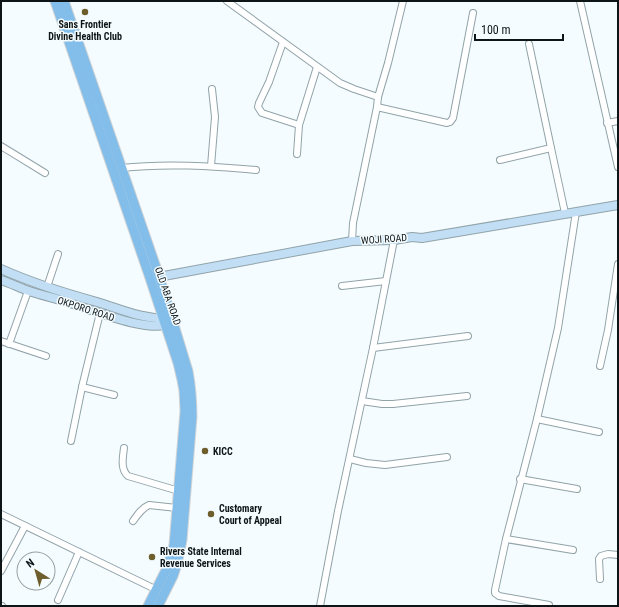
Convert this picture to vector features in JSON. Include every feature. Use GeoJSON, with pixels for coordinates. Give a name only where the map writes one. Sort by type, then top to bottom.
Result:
{"type":"FeatureCollection","features":[{"type":"Feature","properties":{"kind":"main road","name":"OLD ABA ROAD"},"geometry":{"type":"LineString","coordinates":[[55,1],[154,277]]}},
{"type":"Feature","properties":{"kind":"main road","name":"OLD ABA ROAD"},"geometry":{"type":"LineString","coordinates":[[64,1],[121,168],[168,321],[188,371],[191,386],[192,417],[182,540],[173,576],[158,606]]}},
{"type":"Feature","properties":{"kind":"main road","name":"WOJI ROAD"},"geometry":{"type":"LineString","coordinates":[[154,277],[352,241],[394,240],[412,237],[422,238],[618,205]]}},
{"type":"Feature","properties":{"kind":"main road","name":"OKPORO ROAD"},"geometry":{"type":"LineString","coordinates":[[1,269],[47,287],[131,313],[168,321]]}},
{"type":"Feature","properties":{"kind":"main road","name":"OKPORO ROAD"},"geometry":{"type":"LineString","coordinates":[[1,280],[100,313],[144,325],[151,326],[168,321]]}},
{"type":"Feature","properties":{"kind":"main road","name":"OLD ABA ROAD"},"geometry":{"type":"LineString","coordinates":[[148,606],[167,568],[174,545],[185,411],[185,396],[182,380],[168,321]]}},
{"type":"Feature","properties":{"kind":"street"},"geometry":{"type":"LineString","coordinates":[[227,1],[317,67],[346,86],[378,97]]}},
{"type":"Feature","properties":{"kind":"street"},"geometry":{"type":"LineString","coordinates":[[352,241],[353,222],[378,97],[403,1]]}},
{"type":"Feature","properties":{"kind":"street"},"geometry":{"type":"LineString","coordinates":[[580,1],[618,167]]}},
{"type":"Feature","properties":{"kind":"street"},"geometry":{"type":"LineString","coordinates":[[377,107],[447,123],[450,122],[453,118],[473,13]]}},
{"type":"Feature","properties":{"kind":"street"},"geometry":{"type":"LineString","coordinates":[[283,42],[269,82],[258,107],[262,113],[299,125]]}},
{"type":"Feature","properties":{"kind":"street"},"geometry":{"type":"LineString","coordinates":[[529,44],[565,214]]}},
{"type":"Feature","properties":{"kind":"street"},"geometry":{"type":"LineString","coordinates":[[297,154],[299,125],[317,67]]}},
{"type":"Feature","properties":{"kind":"street"},"geometry":{"type":"LineString","coordinates":[[211,166],[215,117],[212,89]]}},
{"type":"Feature","properties":{"kind":"street"},"geometry":{"type":"LineString","coordinates":[[607,123],[618,121]]}},
{"type":"Feature","properties":{"kind":"street"},"geometry":{"type":"LineString","coordinates":[[1,146],[45,173]]}},
{"type":"Feature","properties":{"kind":"street"},"geometry":{"type":"LineString","coordinates":[[500,160],[551,148]]}},
{"type":"Feature","properties":{"kind":"street"},"geometry":{"type":"LineString","coordinates":[[121,168],[157,165],[211,166],[256,170]]}},
{"type":"Feature","properties":{"kind":"street"},"geometry":{"type":"LineString","coordinates":[[549,605],[499,596],[495,593],[520,479],[558,328],[576,212]]}},
{"type":"Feature","properties":{"kind":"street"},"geometry":{"type":"LineString","coordinates":[[320,606],[338,511],[374,348],[394,240]]}},
{"type":"Feature","properties":{"kind":"street"},"geometry":{"type":"LineString","coordinates":[[47,287],[58,254]]}},
{"type":"Feature","properties":{"kind":"street"},"geometry":{"type":"LineString","coordinates":[[600,366],[608,330],[618,264]]}},
{"type":"Feature","properties":{"kind":"street"},"geometry":{"type":"LineString","coordinates":[[342,286],[386,281]]}},
{"type":"Feature","properties":{"kind":"street"},"geometry":{"type":"LineString","coordinates":[[9,344],[28,290]]}},
{"type":"Feature","properties":{"kind":"street"},"geometry":{"type":"LineString","coordinates":[[71,441],[82,387],[100,313]]}},
{"type":"Feature","properties":{"kind":"street"},"geometry":{"type":"LineString","coordinates":[[374,348],[468,336]]}},
{"type":"Feature","properties":{"kind":"street"},"geometry":{"type":"LineString","coordinates":[[1,341],[46,356]]}},
{"type":"Feature","properties":{"kind":"street"},"geometry":{"type":"LineString","coordinates":[[82,387],[114,395]]}},
{"type":"Feature","properties":{"kind":"street"},"geometry":{"type":"LineString","coordinates":[[362,401],[393,404],[467,396]]}},
{"type":"Feature","properties":{"kind":"street"},"geometry":{"type":"LineString","coordinates":[[536,419],[599,432]]}},
{"type":"Feature","properties":{"kind":"street"},"geometry":{"type":"LineString","coordinates":[[124,448],[123,469],[128,476],[179,491]]}},
{"type":"Feature","properties":{"kind":"street"},"geometry":{"type":"LineString","coordinates":[[350,459],[366,463],[385,465],[447,457]]}},
{"type":"Feature","properties":{"kind":"street"},"geometry":{"type":"LineString","coordinates":[[520,479],[577,489]]}},
{"type":"Feature","properties":{"kind":"street"},"geometry":{"type":"LineString","coordinates":[[133,520],[145,506],[149,505],[177,508]]}},
{"type":"Feature","properties":{"kind":"street"},"geometry":{"type":"LineString","coordinates":[[1,514],[157,590]]}},
{"type":"Feature","properties":{"kind":"street"},"geometry":{"type":"LineString","coordinates":[[1,571],[25,526]]}},
{"type":"Feature","properties":{"kind":"street"},"geometry":{"type":"LineString","coordinates":[[506,538],[573,550]]}},
{"type":"Feature","properties":{"kind":"street"},"geometry":{"type":"LineString","coordinates":[[58,600],[79,552]]}},
{"type":"Feature","properties":{"kind":"street"},"geometry":{"type":"LineString","coordinates":[[600,579],[599,559],[601,556],[608,554],[618,555]]}},
{"type":"Feature","properties":{"kind":"place","name":"Sans Frontier Divine Health Club"},"geometry":{"type":"Point","coordinates":[85,12]}},
{"type":"Feature","properties":{"kind":"place","name":"KICC"},"geometry":{"type":"Point","coordinates":[205,451]}},
{"type":"Feature","properties":{"kind":"place","name":"Customary Court of Appeal"},"geometry":{"type":"Point","coordinates":[211,514]}},
{"type":"Feature","properties":{"kind":"place","name":"Rivers State Internal Revenue Services"},"geometry":{"type":"Point","coordinates":[152,557]}}]}
